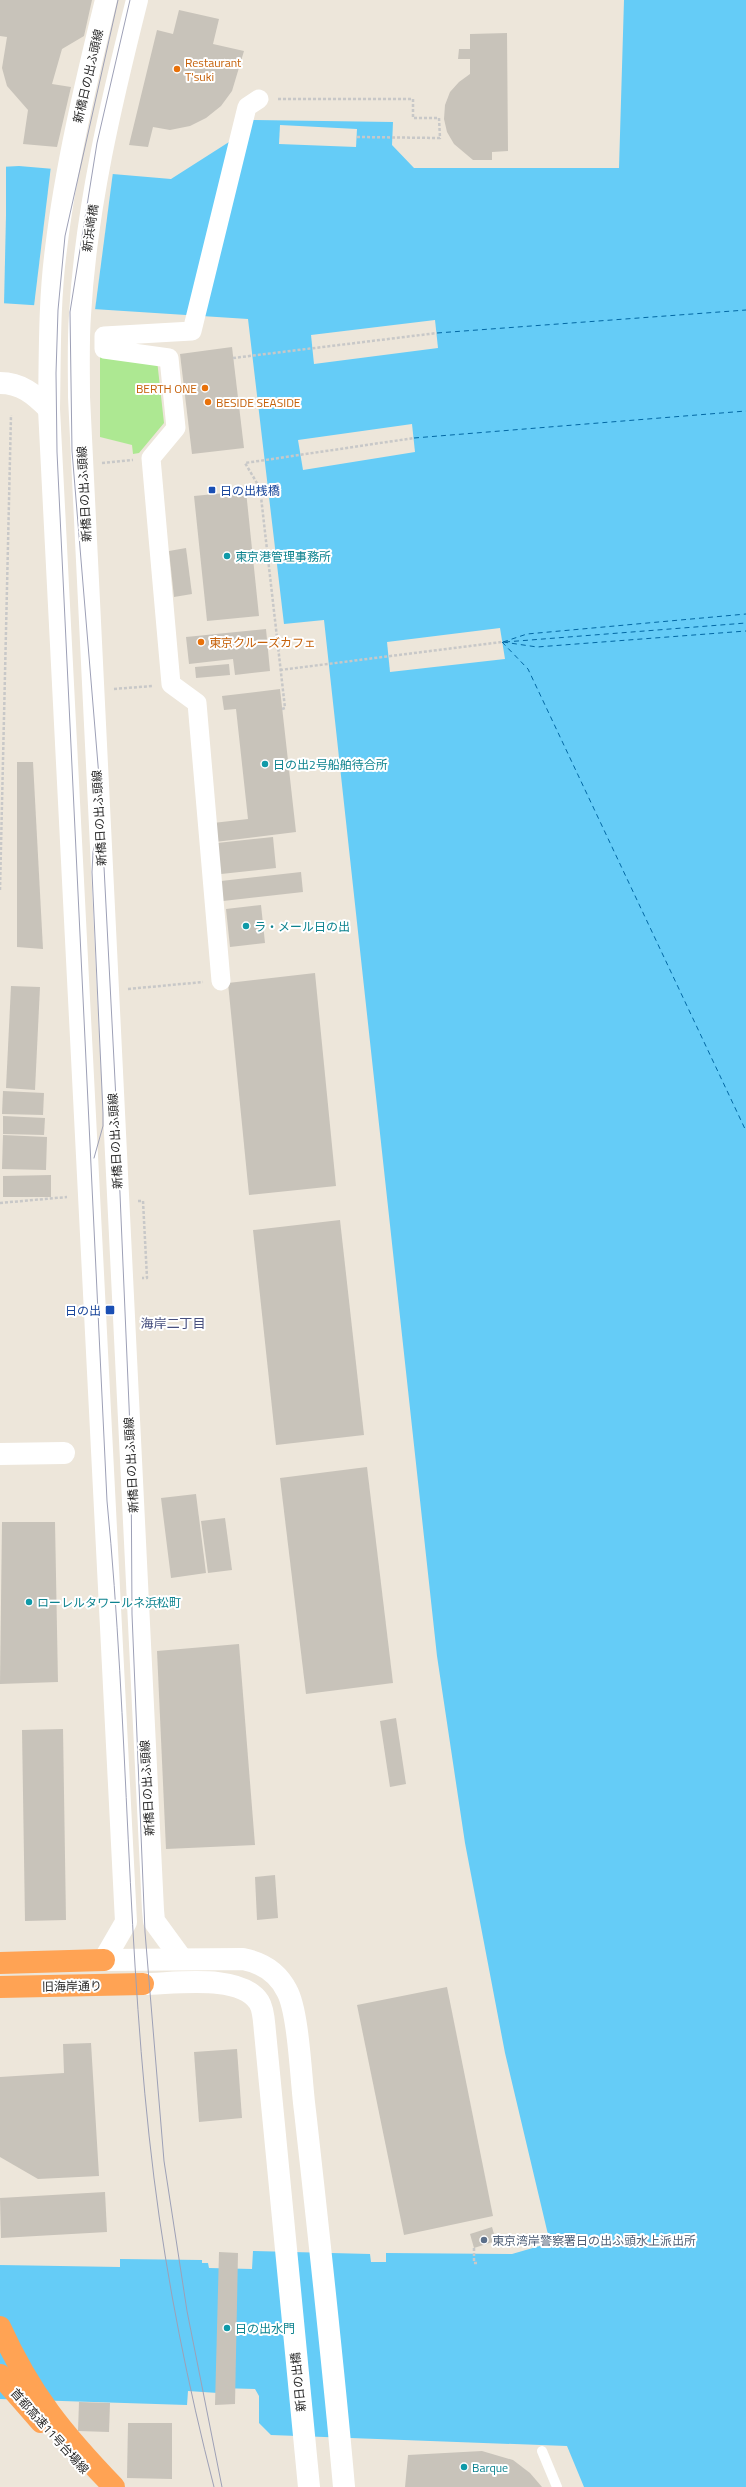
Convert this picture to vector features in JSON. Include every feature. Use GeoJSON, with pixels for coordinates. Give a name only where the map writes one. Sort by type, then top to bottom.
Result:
{"type":"FeatureCollection","features":[{"type":"Feature","properties":{"kind":"highway","name":"旧海岸通り"},"geometry":{"type":"LineString","coordinates":[[0,1963],[104,1960]]}},
{"type":"Feature","properties":{"kind":"highway","name":"旧海岸通り"},"geometry":{"type":"LineString","coordinates":[[0,1987],[143,1984]]}},
{"type":"Feature","properties":{"kind":"highway","name":"首都高速11号台場線"},"geometry":{"type":"LineString","coordinates":[[0,2327],[34,2392],[53,2420],[114,2487]]}},
{"type":"Feature","properties":{"kind":"highway","name":"首都高速11号台場線"},"geometry":{"type":"LineString","coordinates":[[0,2375],[100,2487]]}},
{"type":"Feature","properties":{"kind":"main road","name":"新橋日の出ふ頭線"},"geometry":{"type":"LineString","coordinates":[[49,409],[50,315],[56,250],[72,152],[106,0]]}},
{"type":"Feature","properties":{"kind":"main road","name":"新浜崎橋"},"geometry":{"type":"LineString","coordinates":[[80,315],[86,256],[104,142],[137,0]]}},
{"type":"Feature","properties":{"kind":"main road","name":"新橋日の出ふ頭線"},"geometry":{"type":"LineString","coordinates":[[80,315],[79,412],[153,1916],[154,1921],[181,1958]]}},
{"type":"Feature","properties":{"kind":"main road"},"geometry":{"type":"LineString","coordinates":[[0,383],[19,386],[34,394],[49,409],[126,1922],[104,1960]]}},
{"type":"Feature","properties":{"kind":"main road"},"geometry":{"type":"LineString","coordinates":[[0,1454],[64,1453]]}},
{"type":"Feature","properties":{"kind":"main road"},"geometry":{"type":"LineString","coordinates":[[104,1960],[216,1958],[256,1962],[279,1978],[288,1992],[295,2029],[318,2223],[343,2479]]}},
{"type":"Feature","properties":{"kind":"main road","name":"新日の出橋"},"geometry":{"type":"LineString","coordinates":[[143,1984],[232,1984],[252,1994],[260,2003],[265,2032],[308,2479]]}},
{"type":"Feature","properties":{"kind":"street"},"geometry":{"type":"LineString","coordinates":[[221,980],[197,703],[171,684],[151,458],[176,428],[169,358],[104,349],[104,336],[185,328],[246,107],[259,99]]}},
{"type":"Feature","properties":{"kind":"lane"},"geometry":{"type":"LineString","coordinates":[[542,2451],[557,2487]]}},
{"type":"Feature","properties":{"kind":"path"},"geometry":{"type":"LineString","coordinates":[[259,99],[412,99],[413,118],[440,118],[440,138],[357,137]]}},
{"type":"Feature","properties":{"kind":"path"},"geometry":{"type":"LineString","coordinates":[[233,358],[436,333]]}},
{"type":"Feature","properties":{"kind":"path"},"geometry":{"type":"LineString","coordinates":[[0,890],[11,415]]}},
{"type":"Feature","properties":{"kind":"path"},"geometry":{"type":"LineString","coordinates":[[282,709],[285,708],[260,488],[245,463],[414,438]]}},
{"type":"Feature","properties":{"kind":"path"},"geometry":{"type":"LineString","coordinates":[[98,463],[151,458]]}},
{"type":"Feature","properties":{"kind":"path"},"geometry":{"type":"LineString","coordinates":[[280,670],[502,642]]}},
{"type":"Feature","properties":{"kind":"path"},"geometry":{"type":"LineString","coordinates":[[112,690],[171,684]]}},
{"type":"Feature","properties":{"kind":"path"},"geometry":{"type":"LineString","coordinates":[[125,990],[221,980]]}},
{"type":"Feature","properties":{"kind":"path"},"geometry":{"type":"LineString","coordinates":[[0,1203],[67,1198]]}},
{"type":"Feature","properties":{"kind":"path"},"geometry":{"type":"LineString","coordinates":[[143,1201],[147,1278]]}},
{"type":"Feature","properties":{"kind":"path"},"geometry":{"type":"LineString","coordinates":[[474,2248],[474,2263],[477,2262]]}},
{"type":"Feature","properties":{"kind":"green space"},"geometry":{"type":"Polygon","coordinates":[[[100,356],[157,360],[164,423],[139,453],[133,454],[132,445],[100,437],[100,356]]]}},
{"type":"Feature","properties":{"kind":"water"},"geometry":{"type":"Polygon","coordinates":[[[624,0],[746,0],[746,2487],[584,2487],[567,2446],[271,2435],[259,2423],[259,2396],[255,2389],[219,2388],[218,2393],[188,2391],[187,2405],[0,2399],[0,2265],[120,2267],[120,2259],[202,2260],[202,2263],[208,2263],[209,2268],[252,2269],[253,2251],[370,2254],[371,2262],[386,2262],[386,2253],[512,2254],[550,2243],[505,2053],[465,1843],[437,1656],[324,620],[284,624],[248,319],[0,303],[0,167],[19,166],[171,179],[229,142],[252,120],[393,122],[392,145],[414,168],[619,168],[624,0]]]}},
{"type":"Feature","properties":{"kind":"pier"},"geometry":{"type":"Polygon","coordinates":[[[280,125],[357,129],[356,147],[279,144],[280,125]]]}},
{"type":"Feature","properties":{"kind":"pier"},"geometry":{"type":"Polygon","coordinates":[[[6,164],[4,305],[0,305],[0,165],[6,164]]]}},
{"type":"Feature","properties":{"kind":"pier"},"geometry":{"type":"Polygon","coordinates":[[[51,166],[113,172],[95,310],[34,306],[51,166]]]}},
{"type":"Feature","properties":{"kind":"pier"},"geometry":{"type":"Polygon","coordinates":[[[435,320],[438,348],[314,364],[311,335],[435,320]]]}},
{"type":"Feature","properties":{"kind":"pier"},"geometry":{"type":"Polygon","coordinates":[[[412,424],[415,452],[303,470],[298,440],[412,424]]]}},
{"type":"Feature","properties":{"kind":"pier"},"geometry":{"type":"Polygon","coordinates":[[[500,628],[505,659],[390,672],[387,642],[500,628]]]}},
{"type":"Feature","properties":{"kind":"building"},"geometry":{"type":"Polygon","coordinates":[[[0,0],[92,0],[84,36],[62,49],[52,84],[71,87],[57,147],[23,144],[28,110],[7,86],[2,68],[7,37],[0,36],[0,0]]]}},
{"type":"Feature","properties":{"kind":"building"},"geometry":{"type":"Polygon","coordinates":[[[179,10],[219,19],[213,44],[244,51],[232,91],[221,106],[206,118],[190,126],[170,130],[153,127],[148,147],[129,145],[157,30],[173,34],[179,10]]]}},
{"type":"Feature","properties":{"kind":"building"},"geometry":{"type":"Polygon","coordinates":[[[507,33],[508,151],[492,152],[492,160],[473,160],[454,144],[447,132],[444,119],[445,105],[450,92],[459,82],[470,74],[470,59],[458,59],[459,49],[470,49],[470,34],[507,33]]]}},
{"type":"Feature","properties":{"kind":"building"},"geometry":{"type":"Polygon","coordinates":[[[232,347],[244,448],[192,454],[180,354],[232,347]]]}},
{"type":"Feature","properties":{"kind":"building","name":"東京港管理事務所"},"geometry":{"type":"Polygon","coordinates":[[[246,491],[259,616],[207,621],[194,496],[246,491]]]}},
{"type":"Feature","properties":{"kind":"building"},"geometry":{"type":"Polygon","coordinates":[[[186,548],[192,594],[174,597],[169,551],[186,548]]]}},
{"type":"Feature","properties":{"kind":"building"},"geometry":{"type":"Polygon","coordinates":[[[266,629],[270,671],[235,675],[233,659],[189,664],[186,637],[266,629]]]}},
{"type":"Feature","properties":{"kind":"building"},"geometry":{"type":"Polygon","coordinates":[[[229,664],[230,675],[196,678],[195,667],[229,664]]]}},
{"type":"Feature","properties":{"kind":"building","name":"日の出2号船舶待合所"},"geometry":{"type":"Polygon","coordinates":[[[280,689],[296,832],[215,842],[213,823],[248,819],[236,709],[224,710],[222,696],[280,689]]]}},
{"type":"Feature","properties":{"kind":"building"},"geometry":{"type":"Polygon","coordinates":[[[17,762],[33,762],[43,949],[17,947],[17,762]]]}},
{"type":"Feature","properties":{"kind":"building"},"geometry":{"type":"Polygon","coordinates":[[[273,837],[276,868],[221,874],[217,843],[273,837]]]}},
{"type":"Feature","properties":{"kind":"building"},"geometry":{"type":"Polygon","coordinates":[[[301,872],[303,892],[223,901],[221,881],[301,872]]]}},
{"type":"Feature","properties":{"kind":"building","name":"ラ・メール日の出"},"geometry":{"type":"Polygon","coordinates":[[[261,905],[265,943],[230,947],[226,909],[261,905]]]}},
{"type":"Feature","properties":{"kind":"building"},"geometry":{"type":"Polygon","coordinates":[[[315,973],[336,1186],[249,1195],[228,983],[315,973]]]}},
{"type":"Feature","properties":{"kind":"building"},"geometry":{"type":"Polygon","coordinates":[[[11,986],[40,987],[35,1090],[6,1088],[11,986]]]}},
{"type":"Feature","properties":{"kind":"building"},"geometry":{"type":"Polygon","coordinates":[[[3,1091],[44,1093],[43,1115],[2,1114],[3,1091]]]}},
{"type":"Feature","properties":{"kind":"building"},"geometry":{"type":"Polygon","coordinates":[[[3,1116],[45,1118],[44,1135],[3,1134],[3,1116]]]}},
{"type":"Feature","properties":{"kind":"building"},"geometry":{"type":"Polygon","coordinates":[[[3,1135],[47,1137],[46,1170],[2,1169],[3,1135]]]}},
{"type":"Feature","properties":{"kind":"building"},"geometry":{"type":"Polygon","coordinates":[[[51,1175],[51,1197],[3,1197],[3,1176],[51,1175]]]}},
{"type":"Feature","properties":{"kind":"building"},"geometry":{"type":"Polygon","coordinates":[[[340,1220],[364,1435],[276,1445],[253,1230],[340,1220]]]}},
{"type":"Feature","properties":{"kind":"building"},"geometry":{"type":"Polygon","coordinates":[[[367,1467],[393,1683],[306,1694],[280,1478],[367,1467]]]}},
{"type":"Feature","properties":{"kind":"building"},"geometry":{"type":"Polygon","coordinates":[[[196,1494],[206,1573],[171,1578],[161,1498],[196,1494]]]}},
{"type":"Feature","properties":{"kind":"building"},"geometry":{"type":"Polygon","coordinates":[[[225,1518],[232,1570],[208,1573],[201,1521],[225,1518]]]}},
{"type":"Feature","properties":{"kind":"building","name":"ローレルタワールネ浜松町"},"geometry":{"type":"Polygon","coordinates":[[[2,1522],[55,1522],[58,1682],[0,1684],[2,1522]]]}},
{"type":"Feature","properties":{"kind":"building"},"geometry":{"type":"Polygon","coordinates":[[[239,1644],[255,1845],[166,1849],[157,1651],[239,1644]]]}},
{"type":"Feature","properties":{"kind":"building"},"geometry":{"type":"Polygon","coordinates":[[[396,1718],[406,1784],[390,1787],[380,1721],[396,1718]]]}},
{"type":"Feature","properties":{"kind":"building"},"geometry":{"type":"Polygon","coordinates":[[[63,1729],[66,1920],[25,1921],[22,1730],[63,1729]]]}},
{"type":"Feature","properties":{"kind":"building"},"geometry":{"type":"Polygon","coordinates":[[[275,1875],[278,1918],[257,1920],[255,1877],[275,1875]]]}},
{"type":"Feature","properties":{"kind":"building"},"geometry":{"type":"Polygon","coordinates":[[[447,1987],[493,2216],[404,2235],[357,2005],[447,1987]]]}},
{"type":"Feature","properties":{"kind":"building"},"geometry":{"type":"Polygon","coordinates":[[[91,2043],[99,2176],[38,2179],[0,2157],[0,2077],[64,2073],[63,2044],[91,2043]]]}},
{"type":"Feature","properties":{"kind":"building"},"geometry":{"type":"Polygon","coordinates":[[[237,2049],[242,2118],[199,2122],[194,2052],[237,2049]]]}},
{"type":"Feature","properties":{"kind":"building"},"geometry":{"type":"Polygon","coordinates":[[[105,2192],[107,2232],[1,2238],[0,2198],[105,2192]]]}},
{"type":"Feature","properties":{"kind":"building"},"geometry":{"type":"Polygon","coordinates":[[[492,2227],[496,2241],[474,2248],[470,2234],[492,2227]]]}},
{"type":"Feature","properties":{"kind":"building","name":"日の出水門"},"geometry":{"type":"Polygon","coordinates":[[[219,2252],[238,2253],[235,2404],[215,2405],[219,2252]]]}},
{"type":"Feature","properties":{"kind":"building"},"geometry":{"type":"Polygon","coordinates":[[[79,2402],[110,2403],[109,2432],[78,2431],[79,2402]]]}},
{"type":"Feature","properties":{"kind":"building"},"geometry":{"type":"Polygon","coordinates":[[[128,2423],[172,2423],[172,2479],[127,2478],[128,2423]]]}},
{"type":"Feature","properties":{"kind":"building","name":"Barque"},"geometry":{"type":"Polygon","coordinates":[[[482,2451],[513,2460],[530,2473],[542,2487],[405,2487],[408,2455],[482,2451]]]}},
{"type":"Feature","properties":{"kind":"ferry route"},"geometry":{"type":"LineString","coordinates":[[437,333],[746,310]]}},
{"type":"Feature","properties":{"kind":"ferry route"},"geometry":{"type":"LineString","coordinates":[[414,438],[746,411]]}},
{"type":"Feature","properties":{"kind":"ferry route"},"geometry":{"type":"LineString","coordinates":[[503,642],[527,634],[746,614]]}},
{"type":"Feature","properties":{"kind":"ferry route"},"geometry":{"type":"LineString","coordinates":[[505,642],[746,623]]}},
{"type":"Feature","properties":{"kind":"ferry route"},"geometry":{"type":"LineString","coordinates":[[503,642],[537,647],[746,631]]}},
{"type":"Feature","properties":{"kind":"ferry route"},"geometry":{"type":"LineString","coordinates":[[502,642],[528,669],[746,1131]]}},
{"type":"Feature","properties":{"kind":"tram line"},"geometry":{"type":"LineString","coordinates":[[118,0],[65,236],[58,310],[56,373],[57,452],[107,1501],[120,1670],[138,2009],[154,2178],[165,2256],[195,2411],[214,2487]]}},
{"type":"Feature","properties":{"kind":"tram line"},"geometry":{"type":"LineString","coordinates":[[130,0],[97,143],[70,312],[72,451],[100,789],[116,1100],[131,1452],[132,1614],[145,1932],[164,2161],[187,2311],[222,2487]]}},
{"type":"Feature","properties":{"kind":"tram line"},"geometry":{"type":"LineString","coordinates":[[94,1158],[103,1126],[92,872],[93,852],[99,827]]}},
{"type":"Feature","properties":{"kind":"place","name":"Restaurant T'suki"},"geometry":{"type":"Point","coordinates":[177,69]}},
{"type":"Feature","properties":{"kind":"place","name":"BERTH ONE"},"geometry":{"type":"Point","coordinates":[205,388]}},
{"type":"Feature","properties":{"kind":"place","name":"BESIDE SEASIDE"},"geometry":{"type":"Point","coordinates":[208,402]}},
{"type":"Feature","properties":{"kind":"place","name":"日の出桟橋"},"geometry":{"type":"Point","coordinates":[212,490]}},
{"type":"Feature","properties":{"kind":"place","name":"東京港管理事務所"},"geometry":{"type":"Point","coordinates":[227,556]}},
{"type":"Feature","properties":{"kind":"place","name":"東京クルーズカフェ"},"geometry":{"type":"Point","coordinates":[201,642]}},
{"type":"Feature","properties":{"kind":"place","name":"日の出2号船舶待合所"},"geometry":{"type":"Point","coordinates":[265,764]}},
{"type":"Feature","properties":{"kind":"place","name":"ラ・メール日の出"},"geometry":{"type":"Point","coordinates":[246,926]}},
{"type":"Feature","properties":{"kind":"place","name":"日の出"},"geometry":{"type":"Point","coordinates":[110,1310]}},
{"type":"Feature","properties":{"kind":"place","name":"ローレルタワールネ浜松町"},"geometry":{"type":"Point","coordinates":[29,1602]}},
{"type":"Feature","properties":{"kind":"place","name":"東京湾岸警察署日の出ふ頭水上派出所"},"geometry":{"type":"Point","coordinates":[484,2240]}},
{"type":"Feature","properties":{"kind":"place","name":"日の出水門"},"geometry":{"type":"Point","coordinates":[227,2328]}},
{"type":"Feature","properties":{"kind":"place","name":"Barque"},"geometry":{"type":"Point","coordinates":[464,2467]}},
{"type":"Feature","properties":{"kind":"district","name":"海岸二丁目"},"geometry":{"type":"Point","coordinates":[173,1323]}}]}
